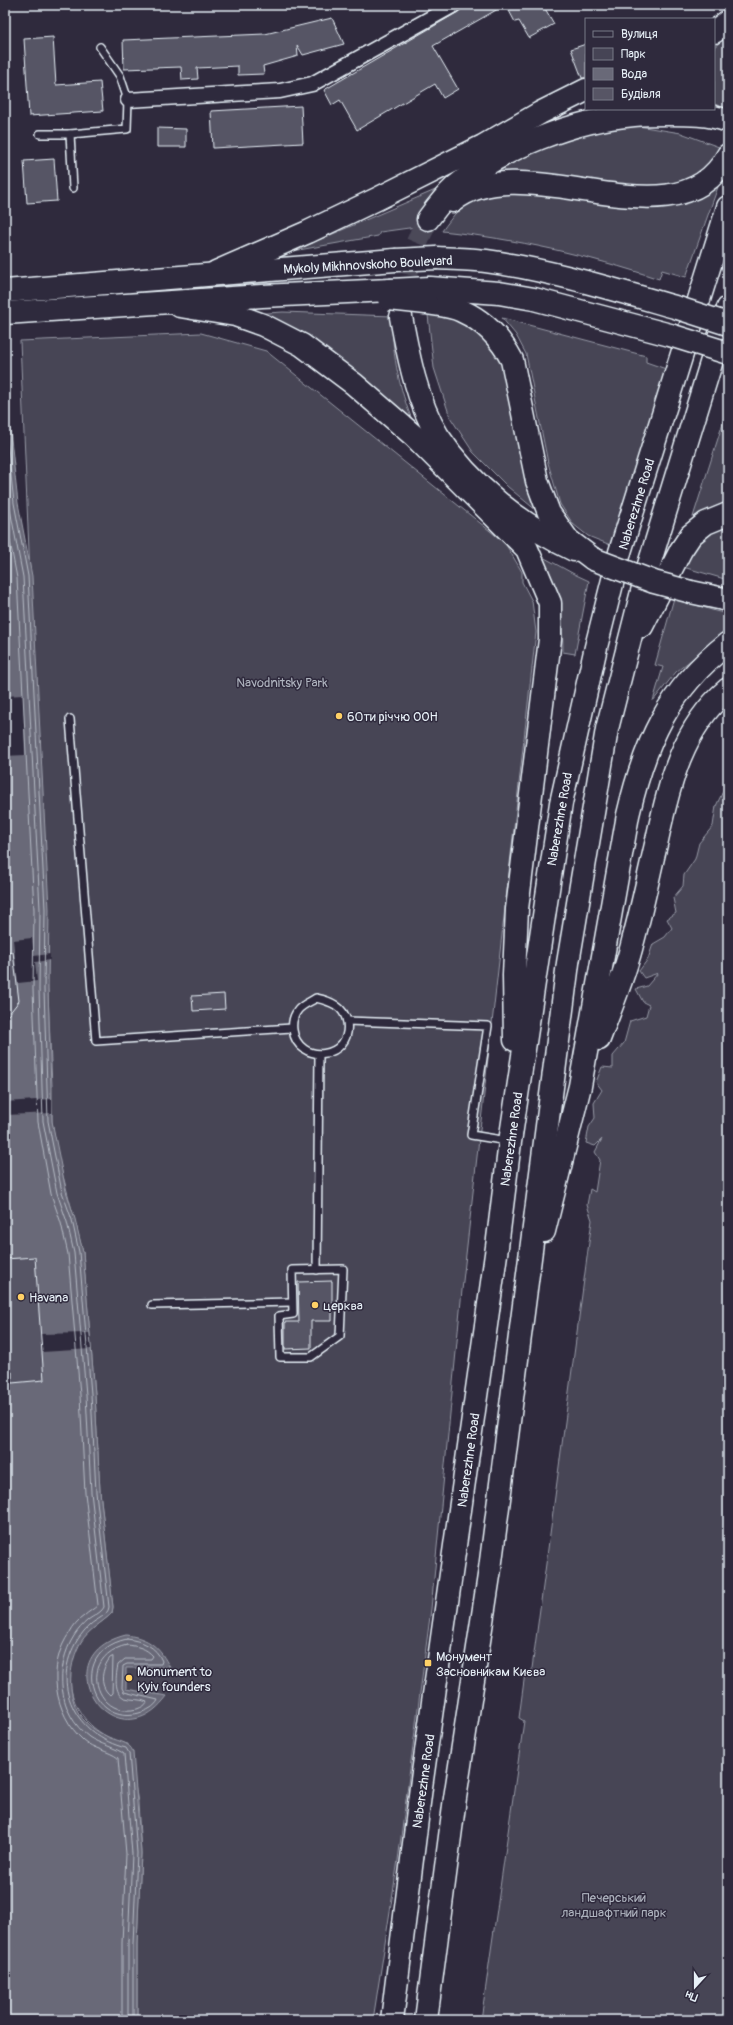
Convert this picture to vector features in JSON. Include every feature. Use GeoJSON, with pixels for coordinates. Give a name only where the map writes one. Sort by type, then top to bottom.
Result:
{"type":"FeatureCollection","features":[{"type":"Feature","properties":{"kind":"main road"},"geometry":{"type":"LineString","coordinates":[[715,31],[728,21]]}},
{"type":"Feature","properties":{"kind":"main road"},"geometry":{"type":"LineString","coordinates":[[208,275],[308,232],[484,146],[540,112],[585,90]]}},
{"type":"Feature","properties":{"kind":"main road"},"geometry":{"type":"LineString","coordinates":[[484,146],[577,112],[587,110]]}},
{"type":"Feature","properties":{"kind":"main road"},"geometry":{"type":"LineString","coordinates":[[722,119],[673,112],[634,115],[590,122],[543,137],[500,157],[455,187],[428,219],[461,195],[492,185],[518,183],[634,197],[676,195],[702,185],[720,170],[728,155]]}},
{"type":"Feature","properties":{"kind":"main road","name":"Naberezhne Road"},"geometry":{"type":"LineString","coordinates":[[392,2020],[421,1786],[498,1247],[511,1133],[527,1038],[554,844],[578,722],[620,552],[728,207]]}},
{"type":"Feature","properties":{"kind":"main road","name":"Mykoly Mikhnovskoho Boulevard"},"geometry":{"type":"LineString","coordinates":[[5,291],[72,287],[395,260],[438,258],[485,261],[531,269],[570,278],[678,308],[728,324]]}},
{"type":"Feature","properties":{"kind":"main road","name":"Mykoly Mikhnovskoho Boulevard"},"geometry":{"type":"LineString","coordinates":[[5,313],[325,293],[390,295],[499,293],[534,299],[670,335],[728,354]]}},
{"type":"Feature","properties":{"kind":"main road"},"geometry":{"type":"LineString","coordinates":[[428,295],[462,311],[482,323],[505,347],[512,360],[537,481],[549,512],[568,540],[593,559]]}},
{"type":"Feature","properties":{"kind":"main road"},"geometry":{"type":"LineString","coordinates":[[157,303],[235,315],[263,325],[302,345],[359,388],[414,436],[442,463],[527,549],[539,574],[550,603],[550,639],[517,909],[511,1133]]}},
{"type":"Feature","properties":{"kind":"main road"},"geometry":{"type":"LineString","coordinates":[[426,2020],[455,1798],[490,1569],[525,1300],[542,1149],[568,963],[607,729],[648,568],[728,308]]}},
{"type":"Feature","properties":{"kind":"main road"},"geometry":{"type":"LineString","coordinates":[[442,463],[418,422],[404,382],[401,364],[401,317],[411,369],[423,403],[442,440],[485,490],[521,521],[552,540],[593,559],[654,582],[728,600]]}},
{"type":"Feature","properties":{"kind":"main road"},"geometry":{"type":"LineString","coordinates":[[624,661],[681,550],[691,535],[706,523],[728,514]]}},
{"type":"Feature","properties":{"kind":"main road"},"geometry":{"type":"LineString","coordinates":[[691,592],[728,593]]}},
{"type":"Feature","properties":{"kind":"main road"},"geometry":{"type":"LineString","coordinates":[[525,1300],[554,1194],[580,1086],[628,815],[636,779],[649,744],[674,697],[700,666],[728,643]]}},
{"type":"Feature","properties":{"kind":"main road"},"geometry":{"type":"LineString","coordinates":[[580,1086],[618,988],[633,942],[668,789],[678,759],[689,737],[705,713],[728,689]]}},
{"type":"Feature","properties":{"kind":"street"},"geometry":{"type":"LineString","coordinates":[[128,100],[280,91],[312,84],[454,5]]}},
{"type":"Feature","properties":{"kind":"lane"},"geometry":{"type":"LineString","coordinates":[[40,134],[70,134],[127,129],[128,100],[120,76],[100,47]]}},
{"type":"Feature","properties":{"kind":"lane"},"geometry":{"type":"LineString","coordinates":[[70,134],[73,188]]}},
{"type":"Feature","properties":{"kind":"lane"},"geometry":{"type":"LineString","coordinates":[[70,719],[96,1041],[292,1028]]}},
{"type":"Feature","properties":{"kind":"lane"},"geometry":{"type":"LineString","coordinates":[[316,998],[331,1002],[338,1006],[347,1021],[347,1034],[342,1045],[331,1052],[319,1055],[303,1049],[296,1040],[292,1028],[294,1018],[298,1010],[316,998]]}},
{"type":"Feature","properties":{"kind":"lane"},"geometry":{"type":"LineString","coordinates":[[347,1021],[488,1026],[472,1135],[511,1133]]}},
{"type":"Feature","properties":{"kind":"lane"},"geometry":{"type":"LineString","coordinates":[[317,1270],[319,1055]]}},
{"type":"Feature","properties":{"kind":"lane"},"geometry":{"type":"LineString","coordinates":[[344,1269],[340,1336],[311,1357],[280,1357],[279,1316],[293,1314],[292,1302],[292,1270],[344,1269]]}},
{"type":"Feature","properties":{"kind":"lane"},"geometry":{"type":"LineString","coordinates":[[152,1305],[292,1302]]}},
{"type":"Feature","properties":{"kind":"green space"},"geometry":{"type":"Polygon","coordinates":[[[728,36],[728,109],[715,104],[715,46],[728,36]]]}},
{"type":"Feature","properties":{"kind":"green space"},"geometry":{"type":"Polygon","coordinates":[[[638,126],[681,133],[719,147],[713,160],[702,171],[675,184],[646,187],[483,178],[494,170],[508,163],[554,143],[585,133],[604,129],[638,126]]]}},
{"type":"Feature","properties":{"kind":"green space"},"geometry":{"type":"Polygon","coordinates":[[[719,184],[686,277],[662,270],[659,279],[605,262],[525,243],[442,231],[454,215],[470,200],[489,192],[503,191],[539,194],[610,204],[647,207],[678,204],[704,193],[719,184]]]}},
{"type":"Feature","properties":{"kind":"green space"},"geometry":{"type":"Polygon","coordinates":[[[440,188],[416,227],[380,232],[378,236],[293,251],[440,188]]]}},
{"type":"Feature","properties":{"kind":"green space"},"geometry":{"type":"Polygon","coordinates":[[[283,312],[392,316],[395,361],[398,375],[406,403],[417,431],[252,314],[283,312]]]}},
{"type":"Feature","properties":{"kind":"green space"},"geometry":{"type":"Polygon","coordinates":[[[428,315],[449,316],[483,330],[506,364],[543,516],[508,487],[473,452],[450,417],[434,368],[428,315]]]}},
{"type":"Feature","properties":{"kind":"green space"},"geometry":{"type":"Polygon","coordinates":[[[502,318],[646,356],[646,362],[666,369],[613,546],[588,536],[573,524],[560,504],[548,463],[526,354],[516,335],[502,318]]]}},
{"type":"Feature","properties":{"kind":"green space","name":"Navodnitsky Park"},"geometry":{"type":"Polygon","coordinates":[[[201,333],[266,351],[505,543],[522,572],[522,582],[532,601],[536,632],[462,1290],[431,1609],[398,1860],[373,2020],[137,2020],[137,1944],[141,1853],[138,1802],[128,1744],[111,1739],[97,1730],[85,1719],[76,1705],[71,1690],[70,1674],[73,1658],[81,1641],[88,1633],[112,1613],[113,1607],[100,1491],[95,1394],[83,1252],[57,1153],[52,1121],[52,1086],[20,341],[201,333]]]}},
{"type":"Feature","properties":{"kind":"green space"},"geometry":{"type":"Polygon","coordinates":[[[728,407],[728,501],[693,517],[728,407]]]}},
{"type":"Feature","properties":{"kind":"green space"},"geometry":{"type":"Polygon","coordinates":[[[728,521],[728,580],[683,567],[698,537],[728,521]]]}},
{"type":"Feature","properties":{"kind":"green space"},"geometry":{"type":"Polygon","coordinates":[[[541,556],[589,581],[575,654],[563,652],[562,625],[558,602],[541,556]]]}},
{"type":"Feature","properties":{"kind":"green space"},"geometry":{"type":"Polygon","coordinates":[[[674,598],[728,614],[728,630],[676,672],[653,701],[663,667],[655,665],[674,598]]]}},
{"type":"Feature","properties":{"kind":"green space","name":"Печерський ландшафтний парк"},"geometry":{"type":"Polygon","coordinates":[[[728,760],[728,2020],[481,2020],[524,1721],[519,1718],[525,1673],[531,1676],[592,1220],[587,1205],[590,1189],[595,1192],[600,1160],[595,1152],[602,1139],[595,1146],[586,1143],[589,1127],[595,1118],[594,1103],[602,1090],[596,1082],[602,1067],[613,1068],[613,1056],[624,1043],[630,1021],[646,1016],[649,1005],[643,1002],[636,989],[647,986],[658,973],[644,978],[639,971],[648,959],[653,944],[665,937],[672,928],[667,919],[676,913],[673,898],[683,886],[684,875],[695,859],[699,843],[713,826],[716,806],[726,785],[728,760]]]}},
{"type":"Feature","properties":{"kind":"water"},"geometry":{"type":"Polygon","coordinates":[[[5,384],[18,503],[32,576],[49,909],[48,988],[52,1121],[66,1191],[83,1252],[95,1394],[100,1491],[113,1607],[112,1613],[84,1637],[81,1642],[72,1668],[71,1688],[76,1707],[85,1721],[102,1734],[126,1743],[133,1752],[141,1853],[137,1944],[137,2020],[5,2020],[5,384]]]}},
{"type":"Feature","properties":{"kind":"water"},"geometry":{"type":"Polygon","coordinates":[[[126,1635],[141,1638],[153,1645],[162,1654],[170,1668],[126,1668],[126,1689],[167,1696],[147,1715],[127,1719],[108,1713],[95,1700],[87,1682],[89,1663],[101,1647],[126,1635]]]}},
{"type":"Feature","properties":{"kind":"pier"},"geometry":{"type":"Polygon","coordinates":[[[23,695],[25,755],[5,756],[5,696],[23,695]]]}},
{"type":"Feature","properties":{"kind":"pier"},"geometry":{"type":"Polygon","coordinates":[[[32,938],[34,956],[50,954],[50,960],[35,962],[37,981],[18,983],[13,940],[32,938]]]}},
{"type":"Feature","properties":{"kind":"pier"},"geometry":{"type":"Polygon","coordinates":[[[52,1099],[52,1113],[5,1115],[5,1102],[52,1099]]]}},
{"type":"Feature","properties":{"kind":"pier"},"geometry":{"type":"Polygon","coordinates":[[[89,1333],[91,1349],[42,1352],[40,1334],[89,1333]]]}},
{"type":"Feature","properties":{"kind":"building"},"geometry":{"type":"Polygon","coordinates":[[[466,5],[505,5],[433,46],[458,89],[443,98],[435,84],[357,130],[340,100],[332,105],[324,90],[458,12],[466,5]]]}},
{"type":"Feature","properties":{"kind":"building"},"geometry":{"type":"Polygon","coordinates":[[[506,5],[543,5],[554,24],[529,38],[519,21],[515,22],[506,5]]]}},
{"type":"Feature","properties":{"kind":"building"},"geometry":{"type":"Polygon","coordinates":[[[332,18],[344,44],[303,55],[297,45],[298,56],[263,66],[264,74],[238,75],[238,66],[197,68],[198,79],[182,80],[181,67],[124,69],[123,40],[265,34],[332,18]]]}},
{"type":"Feature","properties":{"kind":"building"},"geometry":{"type":"Polygon","coordinates":[[[53,37],[56,85],[100,82],[103,111],[29,116],[24,39],[53,37]]]}},
{"type":"Feature","properties":{"kind":"building"},"geometry":{"type":"Polygon","coordinates":[[[585,44],[585,78],[582,78],[571,49],[585,44]]]}},
{"type":"Feature","properties":{"kind":"building"},"geometry":{"type":"Polygon","coordinates":[[[301,106],[303,143],[213,148],[211,111],[301,106]]]}},
{"type":"Feature","properties":{"kind":"building"},"geometry":{"type":"Polygon","coordinates":[[[157,128],[186,129],[186,147],[157,147],[157,128]]]}},
{"type":"Feature","properties":{"kind":"building"},"geometry":{"type":"Polygon","coordinates":[[[54,159],[57,201],[27,203],[24,161],[54,159]]]}},
{"type":"Feature","properties":{"kind":"building"},"geometry":{"type":"Polygon","coordinates":[[[13,952],[19,1001],[5,1019],[5,953],[13,952]]]}},
{"type":"Feature","properties":{"kind":"building"},"geometry":{"type":"Polygon","coordinates":[[[224,994],[225,1009],[193,1011],[192,996],[224,994]]]}},
{"type":"Feature","properties":{"kind":"building","name":"Havana"},"geometry":{"type":"Polygon","coordinates":[[[35,1257],[44,1380],[12,1383],[12,1372],[5,1372],[5,1259],[35,1257]]]}},
{"type":"Feature","properties":{"kind":"building"},"geometry":{"type":"Polygon","coordinates":[[[332,1281],[332,1321],[311,1321],[311,1348],[285,1349],[285,1322],[299,1322],[298,1282],[332,1281]]]}},
{"type":"Feature","properties":{"kind":"tunnel"},"geometry":{"type":"LineString","coordinates":[[402,307],[410,262],[428,219]]}},
{"type":"Feature","properties":{"kind":"place","name":"60ти річчю ООН"},"geometry":{"type":"Point","coordinates":[339,716]}},
{"type":"Feature","properties":{"kind":"place","name":"Havana"},"geometry":{"type":"Point","coordinates":[21,1297]}},
{"type":"Feature","properties":{"kind":"place","name":"церква"},"geometry":{"type":"Point","coordinates":[315,1305]}},
{"type":"Feature","properties":{"kind":"place","name":"Монумент Засновникам Києва"},"geometry":{"type":"Point","coordinates":[428,1663]}},
{"type":"Feature","properties":{"kind":"place","name":"Monument to Kyiv founders"},"geometry":{"type":"Point","coordinates":[129,1678]}}]}
